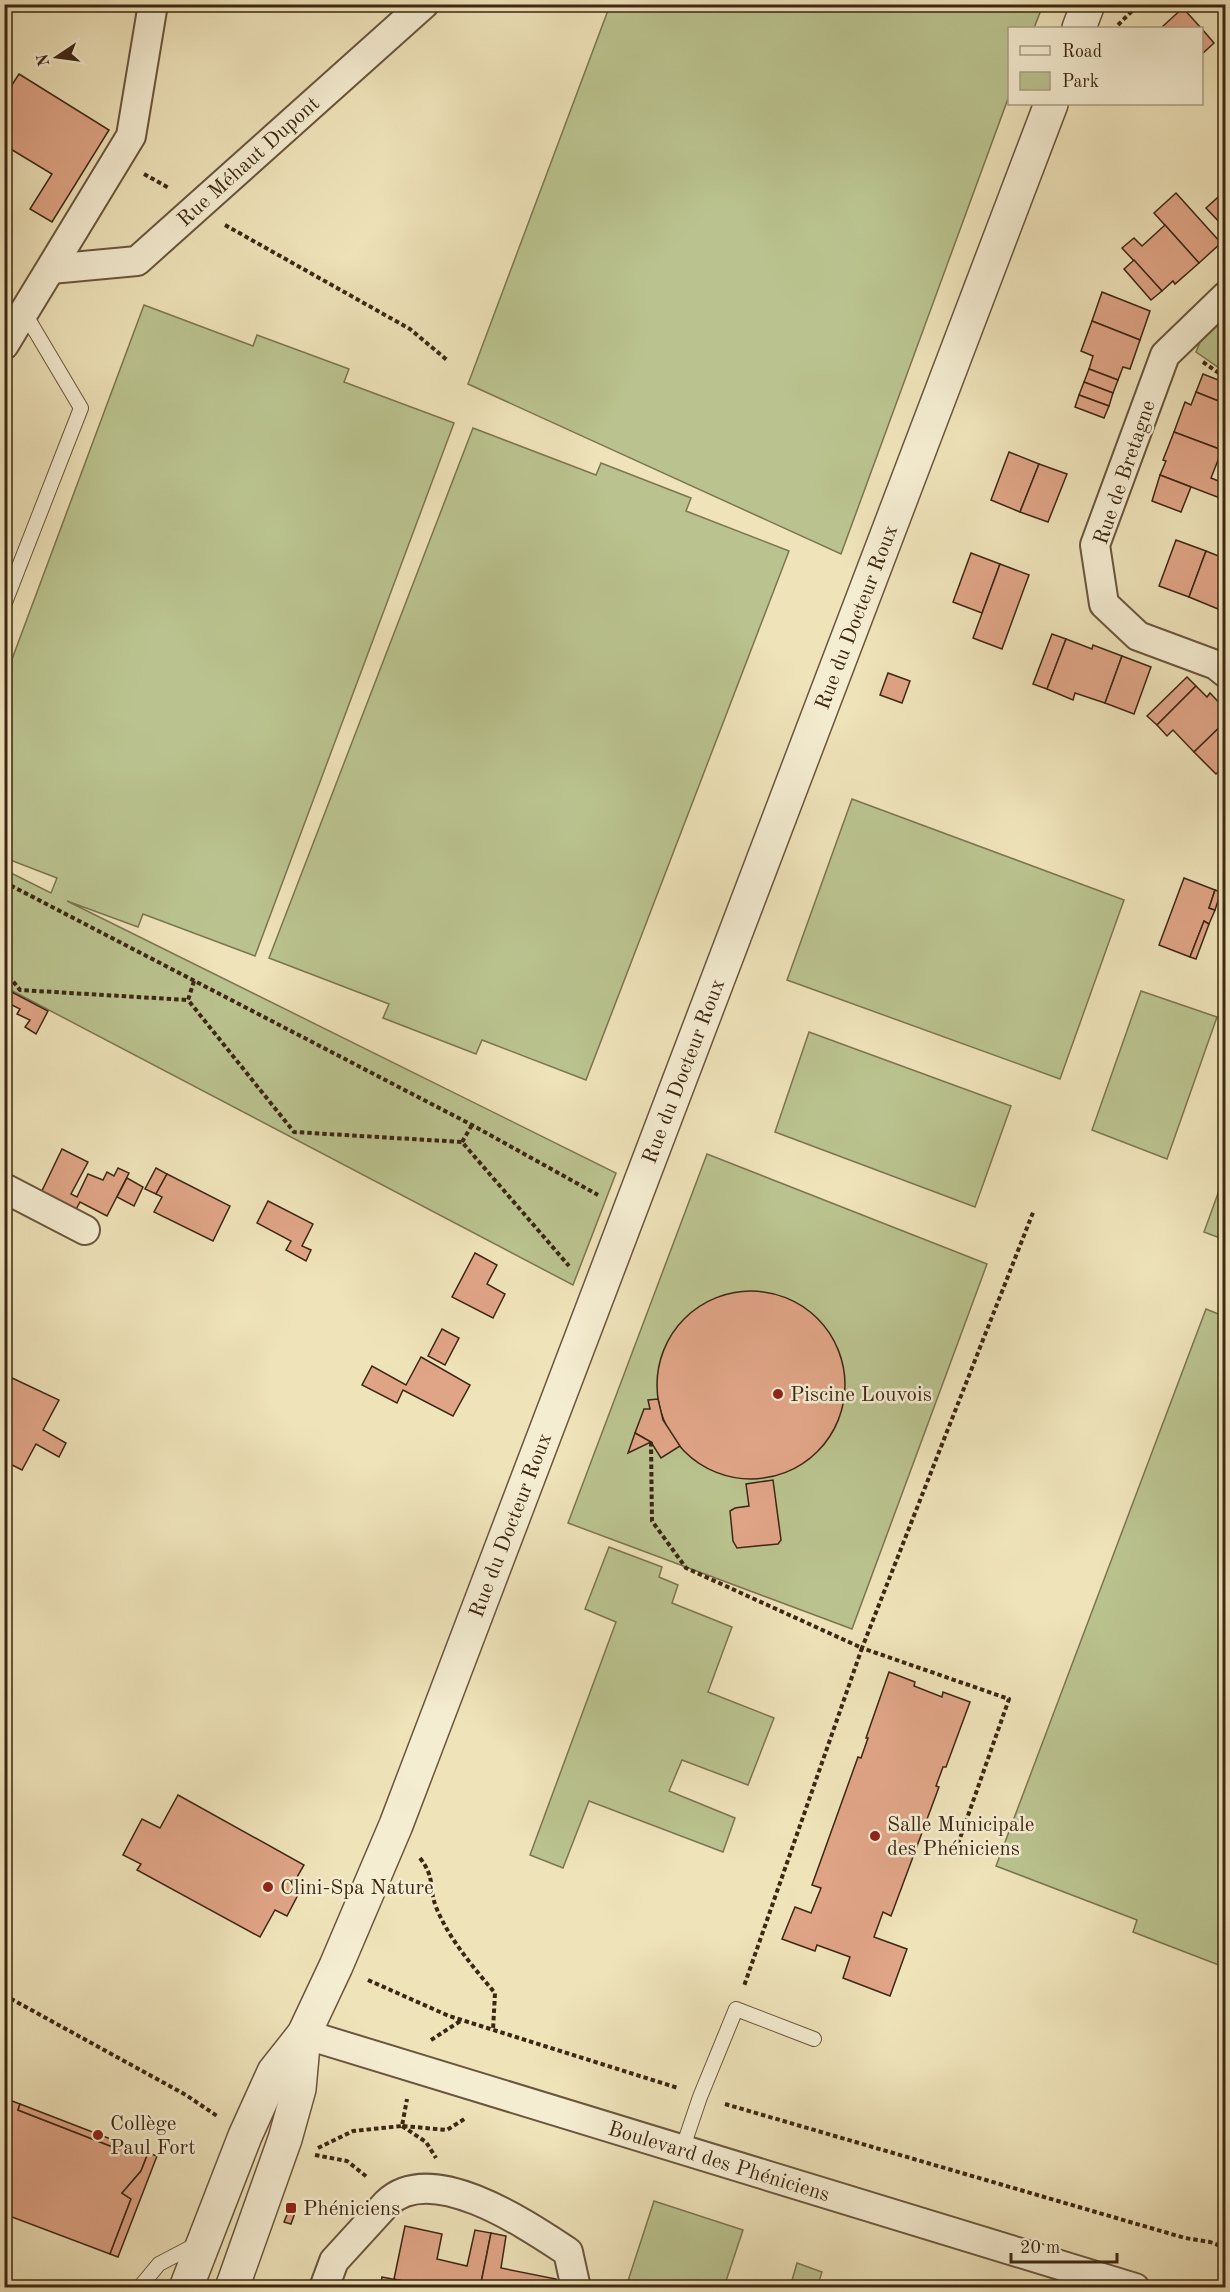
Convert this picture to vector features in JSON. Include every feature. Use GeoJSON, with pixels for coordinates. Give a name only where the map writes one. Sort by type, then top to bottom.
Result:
{"type":"FeatureCollection","features":[{"type":"Feature","properties":{"kind":"street"},"geometry":{"type":"LineString","coordinates":[[4,345],[131,136],[153,4]]}},
{"type":"Feature","properties":{"kind":"street","name":"Rue Méhaut Dupont"},"geometry":{"type":"LineString","coordinates":[[51,268],[137,261],[424,4]]}},
{"type":"Feature","properties":{"kind":"street"},"geometry":{"type":"LineString","coordinates":[[1079,27],[1088,4]]}},
{"type":"Feature","properties":{"kind":"street","name":"Rue du Docteur Roux"},"geometry":{"type":"LineString","coordinates":[[186,2288],[248,2128],[274,2072],[304,2034],[336,1966],[396,1825],[1051,105]]}},
{"type":"Feature","properties":{"kind":"street","name":"Rue de Bretagne"},"geometry":{"type":"LineString","coordinates":[[1226,296],[1165,355],[1095,545],[1104,604],[1138,636],[1216,665],[1226,673]]}},
{"type":"Feature","properties":{"kind":"street"},"geometry":{"type":"LineString","coordinates":[[4,1188],[85,1230]]}},
{"type":"Feature","properties":{"kind":"street","name":"Rue du Docteur Roux"},"geometry":{"type":"LineString","coordinates":[[232,2288],[284,2145],[299,2089],[304,2034]]}},
{"type":"Feature","properties":{"kind":"street","name":"Boulevard des Phéniciens"},"geometry":{"type":"LineString","coordinates":[[304,2034],[1135,2288]]}},
{"type":"Feature","properties":{"kind":"street"},"geometry":{"type":"LineString","coordinates":[[324,2288],[334,2261],[392,2198],[423,2187],[458,2193],[523,2223],[568,2252],[576,2288]]}},
{"type":"Feature","properties":{"kind":"lane"},"geometry":{"type":"LineString","coordinates":[[4,605],[81,408],[24,312]]}},
{"type":"Feature","properties":{"kind":"lane"},"geometry":{"type":"LineString","coordinates":[[682,2150],[700,2097],[736,2009],[814,2039]]}},
{"type":"Feature","properties":{"kind":"lane"},"geometry":{"type":"LineString","coordinates":[[139,2288],[159,2264],[204,2240]]}},
{"type":"Feature","properties":{"kind":"path"},"geometry":{"type":"LineString","coordinates":[[1118,26],[1139,4]]}},
{"type":"Feature","properties":{"kind":"path"},"geometry":{"type":"LineString","coordinates":[[1214,4],[1226,17]]}},
{"type":"Feature","properties":{"kind":"path"},"geometry":{"type":"LineString","coordinates":[[117,160],[200,204],[223,224],[410,329],[447,360]]}},
{"type":"Feature","properties":{"kind":"path"},"geometry":{"type":"LineString","coordinates":[[4,882],[472,1125],[630,1212]]}},
{"type":"Feature","properties":{"kind":"path"},"geometry":{"type":"LineString","coordinates":[[4,970],[20,990],[188,1000],[294,1132],[462,1142],[569,1266]]}},
{"type":"Feature","properties":{"kind":"path"},"geometry":{"type":"LineString","coordinates":[[188,1000],[194,981]]}},
{"type":"Feature","properties":{"kind":"path"},"geometry":{"type":"LineString","coordinates":[[462,1142],[472,1125]]}},
{"type":"Feature","properties":{"kind":"path"},"geometry":{"type":"LineString","coordinates":[[736,2009],[862,1648],[1034,1210]]}},
{"type":"Feature","properties":{"kind":"path"},"geometry":{"type":"LineString","coordinates":[[651,1442],[652,1521],[686,1568],[862,1648],[1009,1699],[958,1844]]}},
{"type":"Feature","properties":{"kind":"path"},"geometry":{"type":"LineString","coordinates":[[396,1825],[430,1871],[436,1906],[465,1957],[495,1993],[494,2030]]}},
{"type":"Feature","properties":{"kind":"path"},"geometry":{"type":"LineString","coordinates":[[336,1966],[449,2016],[665,2083],[700,2097],[1226,2248]]}},
{"type":"Feature","properties":{"kind":"path"},"geometry":{"type":"LineString","coordinates":[[4,1995],[248,2128]]}},
{"type":"Feature","properties":{"kind":"path"},"geometry":{"type":"LineString","coordinates":[[402,2126],[447,2130],[469,2116]]}},
{"type":"Feature","properties":{"kind":"path"},"geometry":{"type":"LineString","coordinates":[[284,2145],[348,2161],[367,2177],[387,2204]]}},
{"type":"Feature","properties":{"kind":"green space"},"geometry":{"type":"Polygon","coordinates":[[[610,5],[1043,5],[1034,27],[1008,27],[1008,99],[841,554],[468,384],[610,5]]]}},
{"type":"Feature","properties":{"kind":"green space"},"geometry":{"type":"Polygon","coordinates":[[[144,305],[253,346],[257,335],[349,369],[344,382],[454,423],[255,956],[143,914],[138,927],[67,901],[616,1173],[573,1285],[5,987],[5,870],[51,893],[57,878],[5,858],[5,678],[144,305]]]}},
{"type":"Feature","properties":{"kind":"green space"},"geometry":{"type":"Polygon","coordinates":[[[1225,314],[1225,372],[1196,352],[1205,330],[1225,314]]]}},
{"type":"Feature","properties":{"kind":"green space"},"geometry":{"type":"Polygon","coordinates":[[[473,428],[596,475],[601,463],[691,498],[686,511],[789,551],[586,1080],[482,1040],[476,1054],[383,1018],[389,1004],[269,958],[473,428]]]}},
{"type":"Feature","properties":{"kind":"green space"},"geometry":{"type":"Polygon","coordinates":[[[852,799],[1124,900],[1060,1079],[787,980],[852,799]]]}},
{"type":"Feature","properties":{"kind":"green space"},"geometry":{"type":"Polygon","coordinates":[[[1141,991],[1217,1017],[1167,1159],[1092,1130],[1141,991]]]}},
{"type":"Feature","properties":{"kind":"green space"},"geometry":{"type":"Polygon","coordinates":[[[809,1032],[1011,1106],[975,1207],[775,1132],[809,1032]]]}},
{"type":"Feature","properties":{"kind":"green space","name":"Piscine Louvois"},"geometry":{"type":"Polygon","coordinates":[[[707,1154],[987,1264],[852,1629],[568,1523],[707,1154]]]}},
{"type":"Feature","properties":{"kind":"green space"},"geometry":{"type":"Polygon","coordinates":[[[1225,1174],[1225,1240],[1204,1232],[1225,1174]]]}},
{"type":"Feature","properties":{"kind":"green space"},"geometry":{"type":"Polygon","coordinates":[[[1206,1309],[1226,1317],[1226,1962],[1224,1967],[1133,1932],[1137,1920],[996,1866],[1206,1309]]]}},
{"type":"Feature","properties":{"kind":"green space"},"geometry":{"type":"Polygon","coordinates":[[[609,1547],[662,1567],[659,1577],[678,1585],[672,1603],[732,1627],[708,1692],[774,1718],[748,1785],[682,1760],[669,1791],[735,1818],[723,1852],[589,1801],[563,1868],[530,1855],[616,1622],[585,1609],[609,1547]]]}},
{"type":"Feature","properties":{"kind":"green space"},"geometry":{"type":"Polygon","coordinates":[[[654,2201],[743,2230],[724,2287],[626,2287],[654,2201]]]}},
{"type":"Feature","properties":{"kind":"green space"},"geometry":{"type":"Polygon","coordinates":[[[797,2263],[822,2272],[817,2287],[790,2287],[797,2263]]]}},
{"type":"Feature","properties":{"kind":"building"},"geometry":{"type":"Polygon","coordinates":[[[1183,8],[1200,27],[1162,27],[1183,8]]]}},
{"type":"Feature","properties":{"kind":"building"},"geometry":{"type":"Polygon","coordinates":[[[1203,30],[1214,43],[1203,53],[1203,30]]]}},
{"type":"Feature","properties":{"kind":"building"},"geometry":{"type":"Polygon","coordinates":[[[19,74],[109,130],[52,222],[30,209],[52,174],[4,145],[4,97],[19,74]]]}},
{"type":"Feature","properties":{"kind":"building"},"geometry":{"type":"Polygon","coordinates":[[[1226,190],[1226,229],[1206,208],[1226,190]]]}},
{"type":"Feature","properties":{"kind":"building"},"geometry":{"type":"Polygon","coordinates":[[[1176,193],[1221,243],[1199,263],[1154,213],[1176,193]]]}},
{"type":"Feature","properties":{"kind":"building"},"geometry":{"type":"Polygon","coordinates":[[[1165,225],[1199,263],[1175,284],[1173,281],[1162,291],[1122,248],[1134,238],[1142,246],[1165,225]]]}},
{"type":"Feature","properties":{"kind":"building"},"geometry":{"type":"Polygon","coordinates":[[[1134,260],[1162,291],[1151,300],[1124,269],[1134,260]]]}},
{"type":"Feature","properties":{"kind":"building"},"geometry":{"type":"Polygon","coordinates":[[[1102,292],[1150,311],[1140,340],[1092,321],[1102,292]]]}},
{"type":"Feature","properties":{"kind":"building"},"geometry":{"type":"Polygon","coordinates":[[[1092,321],[1140,340],[1130,369],[1123,367],[1118,380],[1089,369],[1093,356],[1081,351],[1092,321]]]}},
{"type":"Feature","properties":{"kind":"building"},"geometry":{"type":"Polygon","coordinates":[[[1089,369],[1118,380],[1113,393],[1084,382],[1089,369]]]}},
{"type":"Feature","properties":{"kind":"building"},"geometry":{"type":"Polygon","coordinates":[[[1203,374],[1226,383],[1226,404],[1196,392],[1203,374]]]}},
{"type":"Feature","properties":{"kind":"building"},"geometry":{"type":"Polygon","coordinates":[[[1084,382],[1113,393],[1109,406],[1079,395],[1084,382]]]}},
{"type":"Feature","properties":{"kind":"building"},"geometry":{"type":"Polygon","coordinates":[[[1196,392],[1226,404],[1226,442],[1222,450],[1174,432],[1185,402],[1191,405],[1196,392]]]}},
{"type":"Feature","properties":{"kind":"building"},"geometry":{"type":"Polygon","coordinates":[[[1079,395],[1109,406],[1104,418],[1075,407],[1079,395]]]}},
{"type":"Feature","properties":{"kind":"building"},"geometry":{"type":"Polygon","coordinates":[[[1174,432],[1222,450],[1211,478],[1226,484],[1225,500],[1160,475],[1174,432]]]}},
{"type":"Feature","properties":{"kind":"building"},"geometry":{"type":"Polygon","coordinates":[[[1009,452],[1039,464],[1020,512],[991,500],[1009,452]]]}},
{"type":"Feature","properties":{"kind":"building"},"geometry":{"type":"Polygon","coordinates":[[[1039,464],[1067,474],[1048,522],[1020,512],[1039,464]]]}},
{"type":"Feature","properties":{"kind":"building"},"geometry":{"type":"Polygon","coordinates":[[[1160,475],[1191,487],[1181,512],[1152,501],[1160,475]]]}},
{"type":"Feature","properties":{"kind":"building"},"geometry":{"type":"Polygon","coordinates":[[[1176,540],[1206,551],[1189,597],[1159,586],[1176,540]]]}},
{"type":"Feature","properties":{"kind":"building"},"geometry":{"type":"Polygon","coordinates":[[[1206,551],[1226,559],[1226,591],[1218,609],[1189,597],[1206,551]]]}},
{"type":"Feature","properties":{"kind":"building"},"geometry":{"type":"Polygon","coordinates":[[[971,553],[1000,564],[982,613],[953,602],[971,553]]]}},
{"type":"Feature","properties":{"kind":"building"},"geometry":{"type":"Polygon","coordinates":[[[1000,564],[1029,575],[1002,649],[973,638],[1000,564]]]}},
{"type":"Feature","properties":{"kind":"building"},"geometry":{"type":"Polygon","coordinates":[[[1052,634],[1066,639],[1047,689],[1033,684],[1052,634]]]}},
{"type":"Feature","properties":{"kind":"building"},"geometry":{"type":"Polygon","coordinates":[[[1066,639],[1092,649],[1093,645],[1122,656],[1105,703],[1075,693],[1073,700],[1047,689],[1066,639]]]}},
{"type":"Feature","properties":{"kind":"building"},"geometry":{"type":"Polygon","coordinates":[[[1122,656],[1151,667],[1134,714],[1105,703],[1122,656]]]}},
{"type":"Feature","properties":{"kind":"building"},"geometry":{"type":"Polygon","coordinates":[[[888,673],[910,681],[902,703],[880,695],[888,673]]]}},
{"type":"Feature","properties":{"kind":"building"},"geometry":{"type":"Polygon","coordinates":[[[1187,677],[1196,686],[1157,725],[1147,716],[1187,677]]]}},
{"type":"Feature","properties":{"kind":"building"},"geometry":{"type":"Polygon","coordinates":[[[1196,686],[1207,697],[1210,693],[1226,710],[1226,721],[1194,752],[1173,730],[1167,736],[1157,725],[1196,686]]]}},
{"type":"Feature","properties":{"kind":"building"},"geometry":{"type":"Polygon","coordinates":[[[1226,721],[1226,765],[1216,774],[1194,752],[1226,721]]]}},
{"type":"Feature","properties":{"kind":"building"},"geometry":{"type":"Polygon","coordinates":[[[1184,878],[1215,890],[1209,908],[1215,910],[1209,924],[1204,921],[1190,957],[1159,945],[1184,878]]]}},
{"type":"Feature","properties":{"kind":"building"},"geometry":{"type":"Polygon","coordinates":[[[1215,890],[1221,892],[1215,910],[1209,908],[1215,890]]]}},
{"type":"Feature","properties":{"kind":"building"},"geometry":{"type":"Polygon","coordinates":[[[1204,921],[1209,924],[1196,959],[1190,957],[1204,921]]]}},
{"type":"Feature","properties":{"kind":"building"},"geometry":{"type":"Polygon","coordinates":[[[4,988],[48,1011],[36,1034],[25,1027],[30,1020],[17,1014],[20,1009],[4,1001],[4,988]]]}},
{"type":"Feature","properties":{"kind":"building"},"geometry":{"type":"Polygon","coordinates":[[[62,1149],[88,1162],[71,1194],[77,1197],[88,1174],[103,1180],[107,1172],[114,1176],[118,1168],[129,1173],[107,1216],[80,1202],[73,1215],[39,1197],[62,1149]]]}},
{"type":"Feature","properties":{"kind":"building"},"geometry":{"type":"Polygon","coordinates":[[[156,1168],[167,1174],[156,1194],[145,1189],[156,1168]]]}},
{"type":"Feature","properties":{"kind":"building"},"geometry":{"type":"Polygon","coordinates":[[[167,1174],[230,1206],[213,1241],[154,1212],[162,1197],[156,1194],[167,1174]]]}},
{"type":"Feature","properties":{"kind":"building"},"geometry":{"type":"Polygon","coordinates":[[[127,1178],[143,1187],[134,1206],[117,1197],[127,1178]]]}},
{"type":"Feature","properties":{"kind":"building"},"geometry":{"type":"Polygon","coordinates":[[[268,1201],[313,1224],[302,1246],[311,1250],[306,1261],[286,1250],[291,1241],[257,1223],[268,1201]]]}},
{"type":"Feature","properties":{"kind":"building"},"geometry":{"type":"Polygon","coordinates":[[[475,1253],[497,1265],[487,1284],[505,1294],[493,1318],[452,1297],[475,1253]]]}},
{"type":"Feature","properties":{"kind":"building"},"geometry":{"type":"Polygon","coordinates":[[[751,1291],[787,1298],[811,1312],[824,1325],[838,1349],[845,1385],[838,1421],[824,1445],[811,1458],[787,1472],[751,1479],[715,1472],[691,1458],[678,1445],[664,1421],[657,1385],[664,1349],[678,1325],[691,1312],[715,1298],[751,1291]]]}},
{"type":"Feature","properties":{"kind":"building"},"geometry":{"type":"Polygon","coordinates":[[[442,1329],[459,1338],[445,1365],[428,1356],[442,1329]]]}},
{"type":"Feature","properties":{"kind":"building"},"geometry":{"type":"Polygon","coordinates":[[[421,1357],[470,1385],[453,1416],[403,1390],[397,1403],[362,1385],[372,1366],[406,1385],[421,1357]]]}},
{"type":"Feature","properties":{"kind":"building"},"geometry":{"type":"Polygon","coordinates":[[[10,1377],[59,1400],[43,1430],[66,1443],[59,1457],[36,1444],[22,1470],[4,1461],[4,1451],[9,1444],[4,1442],[4,1388],[10,1377]]]}},
{"type":"Feature","properties":{"kind":"building"},"geometry":{"type":"Polygon","coordinates":[[[658,1399],[663,1420],[680,1446],[661,1458],[651,1442],[635,1433],[644,1409],[650,1409],[648,1400],[658,1399]]]}},
{"type":"Feature","properties":{"kind":"building"},"geometry":{"type":"Polygon","coordinates":[[[635,1433],[651,1442],[628,1453],[635,1433]]]}},
{"type":"Feature","properties":{"kind":"building"},"geometry":{"type":"Polygon","coordinates":[[[773,1480],[781,1540],[778,1544],[737,1548],[733,1541],[730,1511],[749,1506],[746,1484],[773,1480]]]}},
{"type":"Feature","properties":{"kind":"building","name":"Salle Municipale des Phéniciens"},"geometry":{"type":"Polygon","coordinates":[[[889,1672],[915,1682],[914,1686],[942,1697],[943,1692],[970,1702],[946,1767],[943,1767],[936,1786],[939,1787],[891,1916],[883,1912],[874,1937],[907,1949],[890,1996],[843,1978],[850,1957],[817,1945],[815,1951],[782,1939],[795,1907],[811,1913],[821,1888],[812,1885],[858,1757],[861,1758],[889,1672]]]}},
{"type":"Feature","properties":{"kind":"building"},"geometry":{"type":"Polygon","coordinates":[[[178,1795],[304,1865],[293,1884],[301,1889],[287,1916],[275,1910],[260,1937],[137,1870],[141,1864],[123,1855],[142,1819],[160,1828],[178,1795]]]}},
{"type":"Feature","properties":{"kind":"building"},"geometry":{"type":"Polygon","coordinates":[[[4,2098],[20,2104],[18,2110],[118,2149],[121,2143],[148,2153],[141,2171],[122,2193],[131,2199],[110,2254],[4,2214],[4,2098]]]}},
{"type":"Feature","properties":{"kind":"building"},"geometry":{"type":"Polygon","coordinates":[[[20,2104],[121,2143],[118,2149],[18,2110],[20,2104]]]}},
{"type":"Feature","properties":{"kind":"building"},"geometry":{"type":"Polygon","coordinates":[[[148,2153],[157,2156],[118,2257],[110,2254],[131,2199],[122,2193],[141,2171],[148,2153]]]}},
{"type":"Feature","properties":{"kind":"building"},"geometry":{"type":"Polygon","coordinates":[[[291,2205],[297,2207],[291,2224],[284,2222],[291,2205]]]}},
{"type":"Feature","properties":{"kind":"building"},"geometry":{"type":"Polygon","coordinates":[[[405,2226],[442,2234],[437,2259],[467,2266],[475,2230],[491,2233],[480,2288],[436,2288],[394,2279],[405,2226]]]}},
{"type":"Feature","properties":{"kind":"building"},"geometry":{"type":"Polygon","coordinates":[[[491,2233],[506,2236],[501,2268],[556,2279],[554,2288],[480,2288],[491,2233]]]}},
{"type":"Feature","properties":{"kind":"building"},"geometry":{"type":"Polygon","coordinates":[[[382,2277],[418,2284],[417,2288],[380,2288],[382,2277]]]}},
{"type":"Feature","properties":{"kind":"place","name":"Piscine Louvois"},"geometry":{"type":"Point","coordinates":[778,1394]}},
{"type":"Feature","properties":{"kind":"place","name":"Salle Municipale des Phéniciens"},"geometry":{"type":"Point","coordinates":[875,1836]}},
{"type":"Feature","properties":{"kind":"place","name":"Clini-Spa Nature"},"geometry":{"type":"Point","coordinates":[268,1887]}},
{"type":"Feature","properties":{"kind":"place","name":"Collège Paul Fort"},"geometry":{"type":"Point","coordinates":[98,2135]}},
{"type":"Feature","properties":{"kind":"place","name":"Phéniciens"},"geometry":{"type":"Point","coordinates":[291,2208]}}]}
